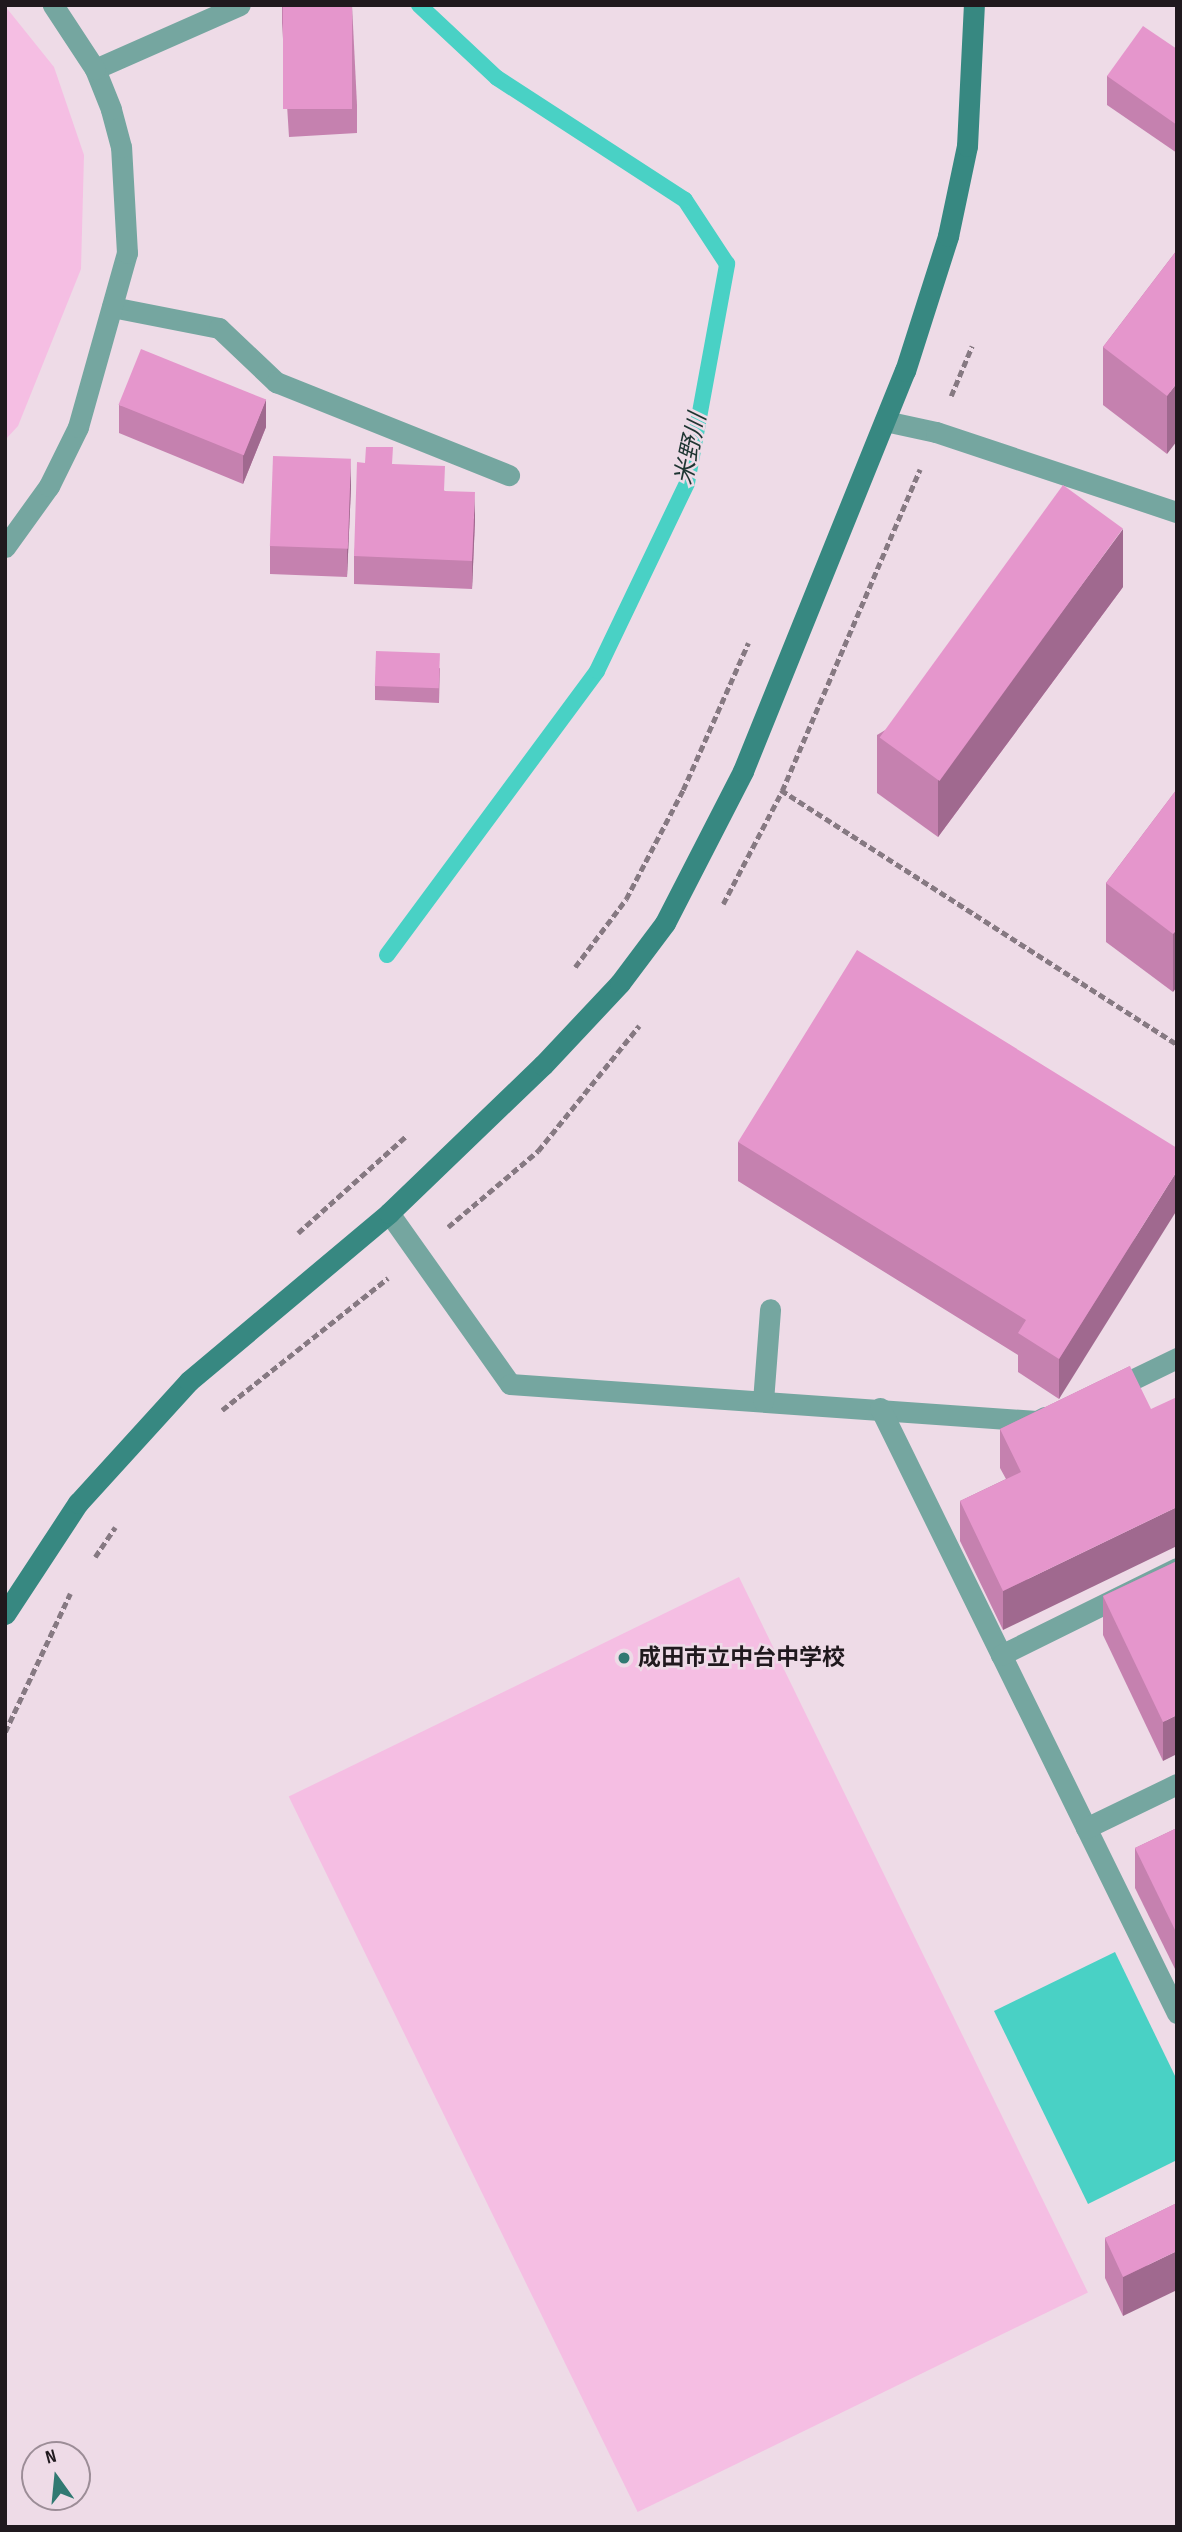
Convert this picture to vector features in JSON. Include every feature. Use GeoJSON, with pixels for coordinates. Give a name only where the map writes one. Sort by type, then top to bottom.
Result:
{"type":"FeatureCollection","features":[{"type":"Feature","properties":{"kind":"street"},"geometry":{"type":"LineString","coordinates":[[5,547],[49,486],[78,427],[105,345],[127,253],[127,206],[121,147],[95,69],[53,5]]}},
{"type":"Feature","properties":{"kind":"street"},"geometry":{"type":"LineString","coordinates":[[95,69],[240,5]]}},
{"type":"Feature","properties":{"kind":"street"},"geometry":{"type":"LineString","coordinates":[[5,1614],[78,1503],[189,1381],[389,1213],[543,1066],[620,983],[665,923],[743,771],[884,421],[948,236],[967,146],[974,5]]}},
{"type":"Feature","properties":{"kind":"street"},"geometry":{"type":"LineString","coordinates":[[112,307],[219,328],[276,382],[509,475]]}},
{"type":"Feature","properties":{"kind":"street"},"geometry":{"type":"LineString","coordinates":[[884,421],[946,435],[1177,512]]}},
{"type":"Feature","properties":{"kind":"street"},"geometry":{"type":"LineString","coordinates":[[389,1213],[510,1384],[1037,1421],[1061,1410]]}},
{"type":"Feature","properties":{"kind":"street"},"geometry":{"type":"LineString","coordinates":[[763,1401],[770,1309]]}},
{"type":"Feature","properties":{"kind":"street"},"geometry":{"type":"LineString","coordinates":[[1086,1400],[1177,1358]]}},
{"type":"Feature","properties":{"kind":"street"},"geometry":{"type":"LineString","coordinates":[[880,1408],[1177,2013]]}},
{"type":"Feature","properties":{"kind":"street"},"geometry":{"type":"LineString","coordinates":[[1001,1655],[1177,1568]]}},
{"type":"Feature","properties":{"kind":"street"},"geometry":{"type":"LineString","coordinates":[[1086,1828],[1177,1784]]}},
{"type":"Feature","properties":{"kind":"path"},"geometry":{"type":"LineString","coordinates":[[568,977],[626,899],[682,790],[753,632]]}},
{"type":"Feature","properties":{"kind":"path"},"geometry":{"type":"LineString","coordinates":[[743,771],[782,791],[1177,1044]]}},
{"type":"Feature","properties":{"kind":"path"},"geometry":{"type":"LineString","coordinates":[[288,1241],[412,1131]]}},
{"type":"Feature","properties":{"kind":"shaded area"},"geometry":{"type":"Polygon","coordinates":[[[5,6],[54,67],[84,155],[81,269],[18,426],[5,440],[5,6]]]}},
{"type":"Feature","properties":{"kind":"shaded area"},"geometry":{"type":"Polygon","coordinates":[[[739,1577],[1088,2292],[638,2512],[289,1797],[739,1577]]]}},
{"type":"Feature","properties":{"kind":"shaded area"},"geometry":{"type":"Polygon","coordinates":[[[1115,1952],[1177,2080],[1177,2160],[1088,2204],[994,2011],[1115,1952]]]}},
{"type":"Feature","properties":{"kind":"building"},"geometry":{"type":"Polygon","coordinates":[[[283,5],[352,5],[352,109],[283,109],[283,5]]]}},
{"type":"Feature","properties":{"kind":"building"},"geometry":{"type":"Polygon","coordinates":[[[1143,26],[1177,49],[1177,125],[1107,76],[1143,26]]]}},
{"type":"Feature","properties":{"kind":"building"},"geometry":{"type":"Polygon","coordinates":[[[1177,250],[1177,383],[1167,396],[1103,347],[1177,250]]]}},
{"type":"Feature","properties":{"kind":"building"},"geometry":{"type":"Polygon","coordinates":[[[141,349],[266,400],[244,455],[119,405],[141,349]]]}},
{"type":"Feature","properties":{"kind":"building"},"geometry":{"type":"Polygon","coordinates":[[[366,447],[393,447],[392,464],[445,466],[444,491],[475,492],[472,561],[354,556],[357,462],[365,463],[366,447]]]}},
{"type":"Feature","properties":{"kind":"building"},"geometry":{"type":"Polygon","coordinates":[[[273,456],[351,459],[348,549],[270,546],[273,456]]]}},
{"type":"Feature","properties":{"kind":"building"},"geometry":{"type":"Polygon","coordinates":[[[1063,485],[1123,528],[939,781],[880,737],[1063,485]]]}},
{"type":"Feature","properties":{"kind":"building"},"geometry":{"type":"Polygon","coordinates":[[[376,651],[440,653],[439,688],[375,686],[376,651]]]}},
{"type":"Feature","properties":{"kind":"building"},"geometry":{"type":"Polygon","coordinates":[[[1177,789],[1177,929],[1173,934],[1106,883],[1177,789]]]}},
{"type":"Feature","properties":{"kind":"building"},"geometry":{"type":"Polygon","coordinates":[[[857,950],[1177,1148],[1177,1171],[1059,1359],[1018,1333],[1026,1320],[738,1142],[857,950]]]}},
{"type":"Feature","properties":{"kind":"building"},"geometry":{"type":"Polygon","coordinates":[[[1130,1366],[1151,1409],[1177,1397],[1177,1507],[1003,1591],[960,1501],[1021,1472],[1000,1429],[1130,1366]]]}},
{"type":"Feature","properties":{"kind":"building"},"geometry":{"type":"Polygon","coordinates":[[[1177,1561],[1177,1715],[1163,1722],[1103,1596],[1177,1561]]]}},
{"type":"Feature","properties":{"kind":"building"},"geometry":{"type":"Polygon","coordinates":[[[1177,1828],[1177,1934],[1135,1848],[1177,1828]]]}},
{"type":"Feature","properties":{"kind":"building"},"geometry":{"type":"Polygon","coordinates":[[[1177,2203],[1177,2251],[1123,2277],[1105,2238],[1177,2203]]]}},
{"type":"Feature","properties":{"kind":"waterway","name":"米野川"},"geometry":{"type":"LineString","coordinates":[[387,955],[597,671],[687,483],[727,264],[685,200],[497,78],[419,5]]}},
{"type":"Feature","properties":{"kind":"place","name":"成田市立中台中学校"},"geometry":{"type":"Point","coordinates":[624,1658]}}]}
